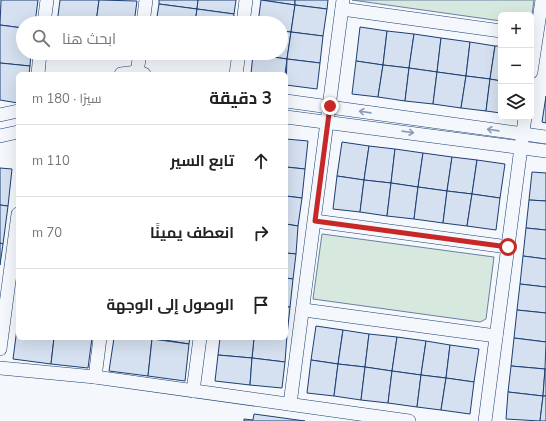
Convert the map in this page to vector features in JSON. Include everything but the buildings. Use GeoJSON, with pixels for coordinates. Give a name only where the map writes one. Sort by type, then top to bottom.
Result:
{"type":"FeatureCollection","features":[{"type":"Feature","properties":{"kind":"street"},"geometry":{"type":"LineString","coordinates":[[45,16],[47,0]]}},
{"type":"Feature","properties":{"kind":"street"},"geometry":{"type":"LineString","coordinates":[[145,16],[146,0]]}},
{"type":"Feature","properties":{"kind":"street"},"geometry":{"type":"LineString","coordinates":[[244,16],[246,0]]}},
{"type":"Feature","properties":{"kind":"street"},"geometry":{"type":"LineString","coordinates":[[534,35],[542,0]]}},
{"type":"Feature","properties":{"kind":"street"},"geometry":{"type":"LineString","coordinates":[[290,404],[304,310],[343,5],[498,31]]}},
{"type":"Feature","properties":{"kind":"street"},"geometry":{"type":"LineString","coordinates":[[38,72],[39,60]]}},
{"type":"Feature","properties":{"kind":"street"},"geometry":{"type":"LineString","coordinates":[[140,60],[141,72]]}},
{"type":"Feature","properties":{"kind":"street"},"geometry":{"type":"LineString","coordinates":[[236,72],[238,60]]}},
{"type":"Feature","properties":{"kind":"street"},"geometry":{"type":"LineString","coordinates":[[288,101],[546,137]]}},
{"type":"Feature","properties":{"kind":"street"},"geometry":{"type":"LineString","coordinates":[[0,115],[16,111]]}},
{"type":"Feature","properties":{"kind":"street"},"geometry":{"type":"LineString","coordinates":[[288,117],[546,150]]}},
{"type":"Feature","properties":{"kind":"street"},"geometry":{"type":"LineString","coordinates":[[485,421],[524,120]]}},
{"type":"Feature","properties":{"kind":"street"},"geometry":{"type":"LineString","coordinates":[[0,136],[16,132]]}},
{"type":"Feature","properties":{"kind":"street"},"geometry":{"type":"LineString","coordinates":[[315,221],[508,247]]}},
{"type":"Feature","properties":{"kind":"street"},"geometry":{"type":"LineString","coordinates":[[0,349],[16,229]]}},
{"type":"Feature","properties":{"kind":"street"},"geometry":{"type":"LineString","coordinates":[[304,310],[496,336]]}},
{"type":"Feature","properties":{"kind":"street"},"geometry":{"type":"LineString","coordinates":[[95,377],[100,340]]}},
{"type":"Feature","properties":{"kind":"street"},"geometry":{"type":"LineString","coordinates":[[193,391],[200,340]]}},
{"type":"Feature","properties":{"kind":"street"},"geometry":{"type":"LineString","coordinates":[[0,368],[95,377],[409,421]]}},
{"type":"Feature","properties":{"kind":"shaded area"},"geometry":{"type":"Polygon","coordinates":[[[352,0],[534,0],[532,12],[498,12],[498,21],[352,0]]]}},
{"type":"Feature","properties":{"kind":"shaded area"},"geometry":{"type":"Polygon","coordinates":[[[322,234],[494,257],[486,319],[480,322],[313,299],[322,234]]]}},
{"type":"Feature","properties":{"kind":"route"},"geometry":{"type":"LineString","coordinates":[[330,106],[315,221],[508,247]]}}]}
